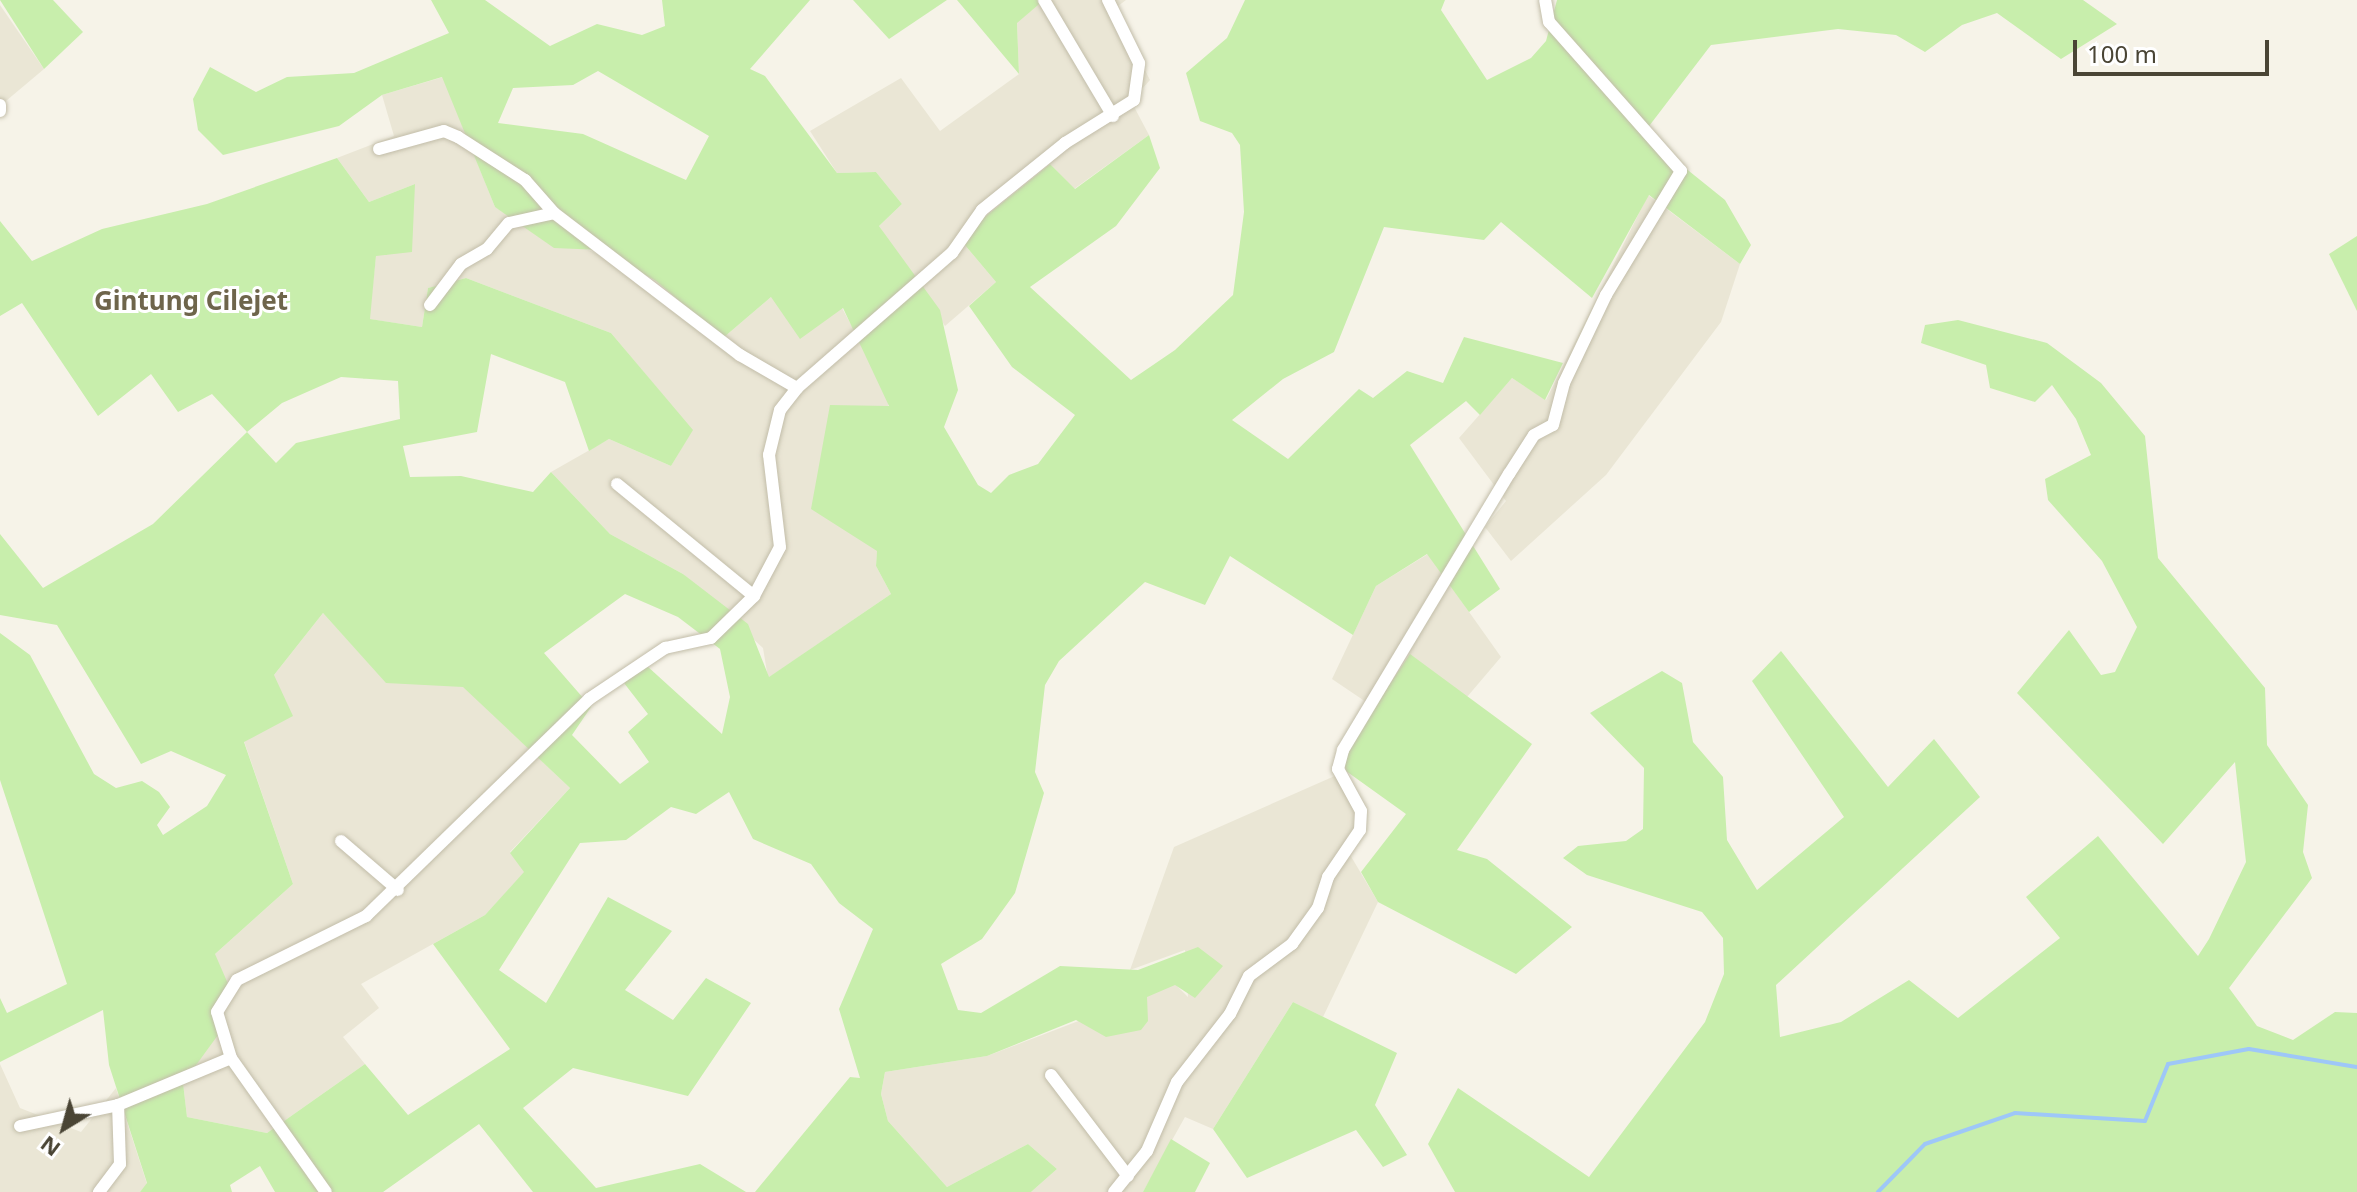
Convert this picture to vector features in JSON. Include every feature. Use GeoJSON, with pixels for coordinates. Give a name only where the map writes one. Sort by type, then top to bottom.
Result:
{"type":"FeatureCollection","features":[{"type":"Feature","properties":{"kind":"street"},"geometry":{"type":"LineString","coordinates":[[1044,0],[1113,116]]}},
{"type":"Feature","properties":{"kind":"street"},"geometry":{"type":"LineString","coordinates":[[326,1192],[231,1058],[217,1012],[237,980],[366,916],[398,890],[589,699],[665,648],[711,638],[754,596],[780,547],[769,455],[780,410],[797,388],[952,253],[982,210],[1065,143],[1113,116],[1141,83],[1134,48],[1108,0]]}},
{"type":"Feature","properties":{"kind":"street"},"geometry":{"type":"LineString","coordinates":[[1114,1192],[1128,1176],[1177,1082],[1230,1014],[1249,976],[1305,930],[1328,877],[1352,847],[1362,819],[1338,769],[1343,750],[1534,435],[1553,425],[1564,383],[1606,295],[1681,171],[1549,22],[1545,0]]}},
{"type":"Feature","properties":{"kind":"street"},"geometry":{"type":"LineString","coordinates":[[379,149],[444,131],[525,180],[554,213],[740,355],[797,388]]}},
{"type":"Feature","properties":{"kind":"street"},"geometry":{"type":"LineString","coordinates":[[430,305],[461,264],[487,249],[509,223],[554,213]]}},
{"type":"Feature","properties":{"kind":"street"},"geometry":{"type":"LineString","coordinates":[[617,484],[754,596]]}},
{"type":"Feature","properties":{"kind":"street"},"geometry":{"type":"LineString","coordinates":[[341,841],[398,890]]}},
{"type":"Feature","properties":{"kind":"street"},"geometry":{"type":"LineString","coordinates":[[20,1126],[118,1105],[231,1058]]}},
{"type":"Feature","properties":{"kind":"street"},"geometry":{"type":"LineString","coordinates":[[1051,1075],[1128,1176]]}},
{"type":"Feature","properties":{"kind":"street"},"geometry":{"type":"LineString","coordinates":[[99,1192],[120,1164],[118,1105]]}},
{"type":"Feature","properties":{"kind":"shaded area"},"geometry":{"type":"Polygon","coordinates":[[[1044,0],[1126,0],[1114,9],[1150,80],[1131,101],[1149,135],[1074,189],[1050,164],[959,238],[996,282],[945,326],[879,226],[902,204],[876,172],[837,173],[810,131],[901,78],[940,131],[1019,74],[1017,22],[1044,0]]]}},
{"type":"Feature","properties":{"kind":"shaded area"},"geometry":{"type":"Polygon","coordinates":[[[0,5],[44,69],[0,106],[0,5]]]}},
{"type":"Feature","properties":{"kind":"shaded area"},"geometry":{"type":"Polygon","coordinates":[[[443,77],[495,207],[656,281],[723,338],[771,297],[842,308],[889,395],[876,566],[891,594],[768,678],[763,648],[683,574],[610,534],[551,472],[609,439],[671,466],[692,430],[611,333],[466,278],[428,288],[422,327],[369,319],[376,256],[415,184],[369,202],[337,158],[394,136],[382,95],[443,77]]]}},
{"type":"Feature","properties":{"kind":"shaded area"},"geometry":{"type":"Polygon","coordinates":[[[1648,195],[1740,264],[1721,322],[1606,475],[1511,561],[1485,527],[1506,501],[1459,438],[1512,378],[1546,400],[1648,195]]]}},
{"type":"Feature","properties":{"kind":"shaded area"},"geometry":{"type":"Polygon","coordinates":[[[1428,554],[1501,657],[1467,697],[1410,655],[1375,708],[1332,679],[1376,586],[1428,554]]]}},
{"type":"Feature","properties":{"kind":"shaded area"},"geometry":{"type":"Polygon","coordinates":[[[323,613],[386,682],[463,686],[570,788],[510,852],[525,872],[485,915],[361,984],[379,1008],[343,1037],[365,1064],[267,1133],[187,1117],[183,1083],[215,954],[293,884],[244,741],[274,675],[323,613]]]}},
{"type":"Feature","properties":{"kind":"shaded area"},"geometry":{"type":"Polygon","coordinates":[[[1346,771],[1364,818],[1349,853],[1378,902],[1323,1017],[1293,1002],[1213,1129],[1185,1117],[1143,1192],[1031,1192],[1057,1169],[1028,1144],[947,1187],[888,1121],[881,1094],[885,1072],[987,1056],[1175,984],[1188,997],[1185,950],[1130,970],[1174,847],[1346,771]]]}},
{"type":"Feature","properties":{"kind":"shaded area"},"geometry":{"type":"Polygon","coordinates":[[[0,1064],[20,1108],[81,1132],[116,1088],[147,1184],[140,1192],[0,1192],[0,1064]]]}},
{"type":"Feature","properties":{"kind":"green space"},"geometry":{"type":"Polygon","coordinates":[[[0,0],[53,0],[83,32],[44,69],[0,0]]]}},
{"type":"Feature","properties":{"kind":"green space"},"geometry":{"type":"Polygon","coordinates":[[[431,0],[485,0],[550,46],[597,24],[642,35],[665,26],[662,0],[810,0],[750,69],[765,76],[837,173],[876,172],[902,204],[879,226],[940,310],[958,390],[944,427],[978,485],[991,493],[1009,475],[1038,464],[1075,415],[1012,367],[969,306],[996,282],[959,238],[1050,164],[1075,189],[1149,135],[1160,168],[1116,226],[1030,287],[1131,380],[1175,350],[1233,295],[1244,212],[1240,145],[1232,133],[1200,121],[1186,73],[1227,38],[1245,0],[1445,0],[1441,10],[1487,80],[1531,58],[1546,41],[1557,0],[2083,0],[2117,24],[2061,59],[1997,13],[1962,25],[1925,52],[1896,35],[1838,29],[1711,45],[1643,134],[1725,200],[1751,245],[1740,264],[1649,195],[1592,298],[1501,222],[1484,240],[1384,227],[1334,352],[1283,379],[1232,420],[1288,459],[1359,389],[1373,398],[1407,371],[1443,383],[1464,337],[1563,363],[1545,400],[1512,378],[1480,415],[1466,401],[1410,445],[1500,589],[1469,612],[1427,554],[1376,586],[1353,635],[1230,556],[1205,605],[1145,582],[1059,661],[1045,685],[1035,772],[1044,793],[1015,893],[982,939],[941,964],[958,1010],[981,1013],[1060,966],[1138,970],[1198,947],[1223,966],[1195,998],[1175,985],[1147,997],[1148,1021],[1141,1030],[1106,1037],[1076,1020],[987,1056],[885,1072],[881,1094],[888,1121],[947,1187],[1028,1144],[1057,1169],[1031,1192],[755,1192],[850,1077],[860,1078],[839,1009],[873,929],[839,903],[811,864],[753,839],[729,792],[696,814],[671,807],[626,840],[580,843],[499,970],[546,1003],[608,897],[672,931],[625,990],[673,1020],[706,978],[751,1003],[688,1096],[573,1068],[523,1108],[596,1188],[700,1164],[746,1192],[533,1192],[479,1124],[383,1192],[275,1192],[260,1166],[230,1185],[232,1192],[140,1192],[147,1183],[109,1065],[103,1010],[0,1062],[0,998],[7,1013],[67,984],[0,780],[0,633],[30,655],[94,774],[116,788],[142,781],[159,792],[170,807],[157,825],[163,835],[207,806],[226,775],[171,751],[141,764],[57,625],[0,615],[0,534],[43,588],[153,524],[247,432],[212,394],[178,412],[151,374],[98,416],[22,303],[0,316],[0,221],[32,261],[102,229],[207,204],[337,158],[369,202],[415,184],[412,252],[376,256],[370,319],[422,327],[428,288],[466,278],[611,333],[693,430],[671,466],[609,439],[589,451],[565,382],[491,354],[477,432],[403,446],[410,477],[461,476],[533,492],[551,472],[610,534],[683,574],[748,624],[769,677],[891,594],[876,566],[877,551],[811,509],[830,405],[889,406],[843,308],[800,339],[771,297],[723,338],[656,281],[601,250],[554,248],[495,207],[442,77],[382,95],[339,126],[223,155],[198,130],[193,99],[210,67],[256,92],[287,77],[354,73],[449,33],[431,0]],[[598,71],[573,85],[513,88],[498,123],[583,134],[686,180],[709,136],[598,71]],[[341,377],[282,403],[247,432],[276,463],[296,443],[400,419],[398,381],[341,377]],[[625,594],[544,653],[591,707],[572,735],[620,784],[649,762],[628,732],[648,714],[624,683],[647,666],[722,734],[730,697],[720,649],[678,617],[625,594]],[[323,613],[274,675],[293,716],[244,742],[293,884],[215,954],[229,986],[218,1035],[183,1083],[187,1117],[267,1133],[365,1064],[408,1115],[510,1049],[433,944],[485,915],[524,872],[510,853],[570,788],[463,687],[386,683],[323,613]]]}},
{"type":"Feature","properties":{"kind":"green space"},"geometry":{"type":"Polygon","coordinates":[[[853,0],[947,0],[889,39],[853,0]]]}},
{"type":"Feature","properties":{"kind":"green space"},"geometry":{"type":"Polygon","coordinates":[[[957,0],[1044,0],[1017,23],[1019,74],[957,0]]]}},
{"type":"Feature","properties":{"kind":"green space"},"geometry":{"type":"Polygon","coordinates":[[[2357,236],[2357,311],[2329,254],[2357,236]]]}},
{"type":"Feature","properties":{"kind":"green space"},"geometry":{"type":"Polygon","coordinates":[[[1958,320],[2047,343],[2101,383],[2145,436],[2158,558],[2265,688],[2267,745],[2308,805],[2303,852],[2312,878],[2229,988],[2257,1026],[2293,1040],[2335,1012],[2357,1013],[2357,1192],[1455,1192],[1428,1144],[1458,1088],[1589,1177],[1705,1022],[1724,974],[1723,938],[1702,912],[1587,875],[1563,858],[1578,846],[1626,841],[1643,829],[1644,768],[1590,713],[1662,671],[1682,683],[1693,742],[1723,777],[1727,840],[1757,890],[1844,817],[1752,681],[1781,651],[1888,787],[1934,739],[1980,797],[1776,985],[1780,1037],[1841,1022],[1909,980],[1958,1018],[2060,938],[2026,897],[2098,836],[2198,956],[2209,939],[2246,862],[2235,762],[2163,844],[2017,693],[2069,630],[2101,675],[2115,672],[2137,627],[2102,561],[2048,500],[2045,479],[2091,455],[2076,419],[2052,385],[2035,402],[1990,388],[1986,365],[1921,343],[1925,325],[1958,320]]]}},
{"type":"Feature","properties":{"kind":"green space"},"geometry":{"type":"Polygon","coordinates":[[[1410,654],[1532,744],[1457,850],[1487,859],[1572,927],[1516,974],[1378,902],[1361,872],[1406,814],[1346,771],[1342,755],[1410,654]]]}},
{"type":"Feature","properties":{"kind":"green space"},"geometry":{"type":"Polygon","coordinates":[[[1293,1002],[1397,1053],[1375,1105],[1407,1155],[1383,1167],[1356,1130],[1247,1178],[1213,1129],[1293,1002]]]}},
{"type":"Feature","properties":{"kind":"green space"},"geometry":{"type":"Polygon","coordinates":[[[1171,1139],[1210,1163],[1195,1192],[1143,1192],[1171,1139]]]}},
{"type":"Feature","properties":{"kind":"waterway"},"geometry":{"type":"LineString","coordinates":[[1878,1192],[1925,1144],[2015,1113],[2145,1121],[2168,1064],[2249,1049],[2357,1067]]}},
{"type":"Feature","properties":{"kind":"district","name":"Gintung Cilejet"},"geometry":{"type":"Point","coordinates":[191,301]}}]}
